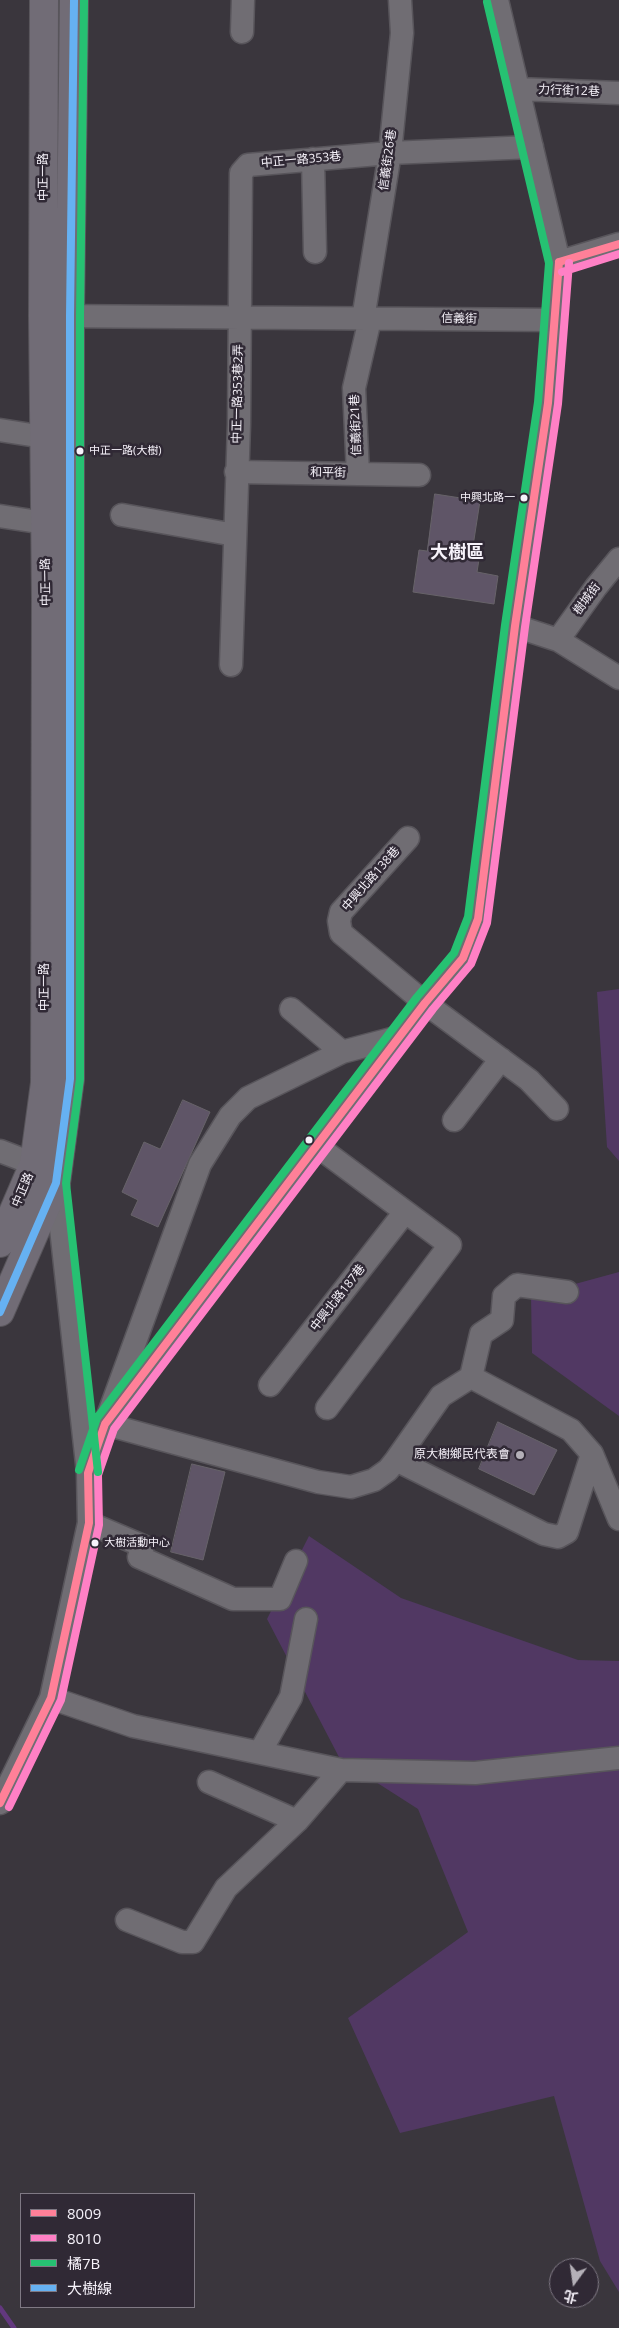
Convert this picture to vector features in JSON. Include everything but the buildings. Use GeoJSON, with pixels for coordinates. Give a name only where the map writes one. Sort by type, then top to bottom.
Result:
{"type":"FeatureCollection","features":[{"type":"Feature","properties":{"kind":"main road","name":"中正一路"},"geometry":{"type":"LineString","coordinates":[[34,1164],[45,1083],[46,523],[43,316],[44,0]]}},
{"type":"Feature","properties":{"kind":"main road","name":"中正一路"},"geometry":{"type":"LineString","coordinates":[[56,1183],[70,1079],[70,316],[74,0]]}},
{"type":"Feature","properties":{"kind":"main road","name":"中正路"},"geometry":{"type":"LineString","coordinates":[[0,1243],[34,1164]]}},
{"type":"Feature","properties":{"kind":"main road"},"geometry":{"type":"LineString","coordinates":[[0,1312],[56,1183]]}},
{"type":"Feature","properties":{"kind":"street"},"geometry":{"type":"LineString","coordinates":[[242,32],[243,0]]}},
{"type":"Feature","properties":{"kind":"street","name":"信義街26巷"},"geometry":{"type":"LineString","coordinates":[[367,319],[390,153],[402,32],[400,0]]}},
{"type":"Feature","properties":{"kind":"street"},"geometry":{"type":"LineString","coordinates":[[105,1424],[425,1003],[463,958],[478,919],[515,626],[548,403],[559,262],[497,0]]}},
{"type":"Feature","properties":{"kind":"street","name":"力行街12巷"},"geometry":{"type":"LineString","coordinates":[[518,89],[619,93]]}},
{"type":"Feature","properties":{"kind":"street","name":"中正一路353巷"},"geometry":{"type":"LineString","coordinates":[[240,317],[241,174],[248,165],[390,153],[532,147]]}},
{"type":"Feature","properties":{"kind":"street"},"geometry":{"type":"LineString","coordinates":[[313,159],[315,252]]}},
{"type":"Feature","properties":{"kind":"street"},"geometry":{"type":"LineString","coordinates":[[559,262],[619,244]]}},
{"type":"Feature","properties":{"kind":"street"},"geometry":{"type":"LineString","coordinates":[[43,316],[367,319]]}},
{"type":"Feature","properties":{"kind":"street","name":"中正一路353巷2弄"},"geometry":{"type":"LineString","coordinates":[[231,665],[240,317]]}},
{"type":"Feature","properties":{"kind":"street","name":"信義街"},"geometry":{"type":"LineString","coordinates":[[367,319],[555,320]]}},
{"type":"Feature","properties":{"kind":"street","name":"信義街21巷"},"geometry":{"type":"LineString","coordinates":[[358,474],[354,388],[367,319]]}},
{"type":"Feature","properties":{"kind":"street"},"geometry":{"type":"LineString","coordinates":[[0,430],[44,437]]}},
{"type":"Feature","properties":{"kind":"street","name":"和平街"},"geometry":{"type":"LineString","coordinates":[[236,472],[419,475]]}},
{"type":"Feature","properties":{"kind":"street"},"geometry":{"type":"LineString","coordinates":[[122,515],[235,535]]}},
{"type":"Feature","properties":{"kind":"street"},"geometry":{"type":"LineString","coordinates":[[0,516],[46,523]]}},
{"type":"Feature","properties":{"kind":"street","name":"樹城街"},"geometry":{"type":"LineString","coordinates":[[558,640],[619,559]]}},
{"type":"Feature","properties":{"kind":"street"},"geometry":{"type":"LineString","coordinates":[[515,626],[558,640],[618,675]]}},
{"type":"Feature","properties":{"kind":"street","name":"中興北路138巷"},"geometry":{"type":"LineString","coordinates":[[408,838],[341,912],[339,921],[341,933],[425,1003],[529,1080],[557,1109]]}},
{"type":"Feature","properties":{"kind":"street"},"geometry":{"type":"LineString","coordinates":[[291,1009],[342,1052]]}},
{"type":"Feature","properties":{"kind":"street"},"geometry":{"type":"LineString","coordinates":[[88,1472],[200,1164],[230,1116],[248,1098],[342,1052],[399,1037]]}},
{"type":"Feature","properties":{"kind":"street"},"geometry":{"type":"LineString","coordinates":[[454,1120],[501,1059]]}},
{"type":"Feature","properties":{"kind":"street"},"geometry":{"type":"LineString","coordinates":[[317,1146],[450,1245],[327,1408]]}},
{"type":"Feature","properties":{"kind":"street"},"geometry":{"type":"LineString","coordinates":[[0,1151],[34,1164],[56,1183],[88,1472],[89,1523],[51,1698],[0,1803]]}},
{"type":"Feature","properties":{"kind":"street","name":"中興北路187巷"},"geometry":{"type":"LineString","coordinates":[[270,1385],[405,1212]]}},
{"type":"Feature","properties":{"kind":"street"},"geometry":{"type":"LineString","coordinates":[[105,1424],[318,1482],[351,1487],[374,1480],[388,1470],[441,1396],[471,1377],[482,1334],[502,1320],[504,1296],[516,1285],[568,1292]]}},
{"type":"Feature","properties":{"kind":"street"},"geometry":{"type":"LineString","coordinates":[[471,1377],[571,1430],[592,1454],[619,1519]]}},
{"type":"Feature","properties":{"kind":"street"},"geometry":{"type":"LineString","coordinates":[[396,1460],[544,1534],[558,1537],[566,1532],[592,1454]]}},
{"type":"Feature","properties":{"kind":"street"},"geometry":{"type":"LineString","coordinates":[[89,1523],[143,1546],[139,1557],[233,1599],[280,1599],[296,1560]]}},
{"type":"Feature","properties":{"kind":"street"},"geometry":{"type":"LineString","coordinates":[[260,1752],[290,1697],[306,1619]]}},
{"type":"Feature","properties":{"kind":"street"},"geometry":{"type":"LineString","coordinates":[[51,1698],[134,1726],[341,1770],[476,1774],[619,1758]]}},
{"type":"Feature","properties":{"kind":"street"},"geometry":{"type":"LineString","coordinates":[[127,1920],[182,1942],[193,1942],[226,1888],[297,1821],[341,1770]]}},
{"type":"Feature","properties":{"kind":"street"},"geometry":{"type":"LineString","coordinates":[[209,1782],[297,1821]]}},
{"type":"Feature","properties":{"kind":"shaded area"},"geometry":{"type":"Polygon","coordinates":[[[619,989],[619,1161],[607,1147],[597,992],[619,989]]]}},
{"type":"Feature","properties":{"kind":"shaded area"},"geometry":{"type":"Polygon","coordinates":[[[619,1272],[619,1416],[532,1353],[531,1296],[619,1272]]]}},
{"type":"Feature","properties":{"kind":"shaded area"},"geometry":{"type":"Polygon","coordinates":[[[309,1536],[401,1598],[578,1660],[619,1661],[619,2292],[600,2261],[554,2096],[400,2133],[348,2018],[468,1932],[418,1809],[340,1759],[267,1619],[309,1536]]]}},
{"type":"Feature","properties":{"kind":"waterway"},"geometry":{"type":"LineString","coordinates":[[0,2308],[14,2328]]}},
{"type":"Feature","properties":{"kind":"transit line","name":"大樹線"},"geometry":{"type":"LineString","coordinates":[[0,1312],[56,1183],[70,1079],[70,316],[74,0]]}},
{"type":"Feature","properties":{"kind":"transit line","name":"橘7B"},"geometry":{"type":"LineString","coordinates":[[84,0],[80,316],[80,1079],[66,1183],[98,1472]]}},
{"type":"Feature","properties":{"kind":"transit line","name":"橘7B"},"geometry":{"type":"LineString","coordinates":[[79,1470],[97,1418],[417,997],[454,953],[468,917],[505,625],[538,402],[549,263],[487,2]]}},
{"type":"Feature","properties":{"kind":"transit line","name":"8009"},"geometry":{"type":"LineString","coordinates":[[559,262],[619,244]]}},
{"type":"Feature","properties":{"kind":"transit line","name":"8010"},"geometry":{"type":"LineString","coordinates":[[562,272],[619,254]]}},
{"type":"Feature","properties":{"kind":"transit line","name":"8009"},"geometry":{"type":"LineString","coordinates":[[0,1803],[51,1698],[89,1523],[88,1473],[105,1424],[425,1003],[463,958],[478,919],[515,626],[548,403],[559,262]]}},
{"type":"Feature","properties":{"kind":"transit line","name":"8010"},"geometry":{"type":"LineString","coordinates":[[9,1807],[61,1700],[99,1525],[98,1475],[114,1429],[433,1009],[471,964],[487,923],[525,627],[558,404],[569,263]]}},
{"type":"Feature","properties":{"kind":"place","name":"中正一路(大樹)"},"geometry":{"type":"Point","coordinates":[80,451]}},
{"type":"Feature","properties":{"kind":"place","name":"中興北路一"},"geometry":{"type":"Point","coordinates":[524,498]}},
{"type":"Feature","properties":{"kind":"place","name":"原大樹鄉民代表會"},"geometry":{"type":"Point","coordinates":[520,1455]}},
{"type":"Feature","properties":{"kind":"place","name":"大樹活動中心"},"geometry":{"type":"Point","coordinates":[95,1543]}},
{"type":"Feature","properties":{"kind":"district","name":"大樹區"},"geometry":{"type":"Point","coordinates":[457,553]}}]}
